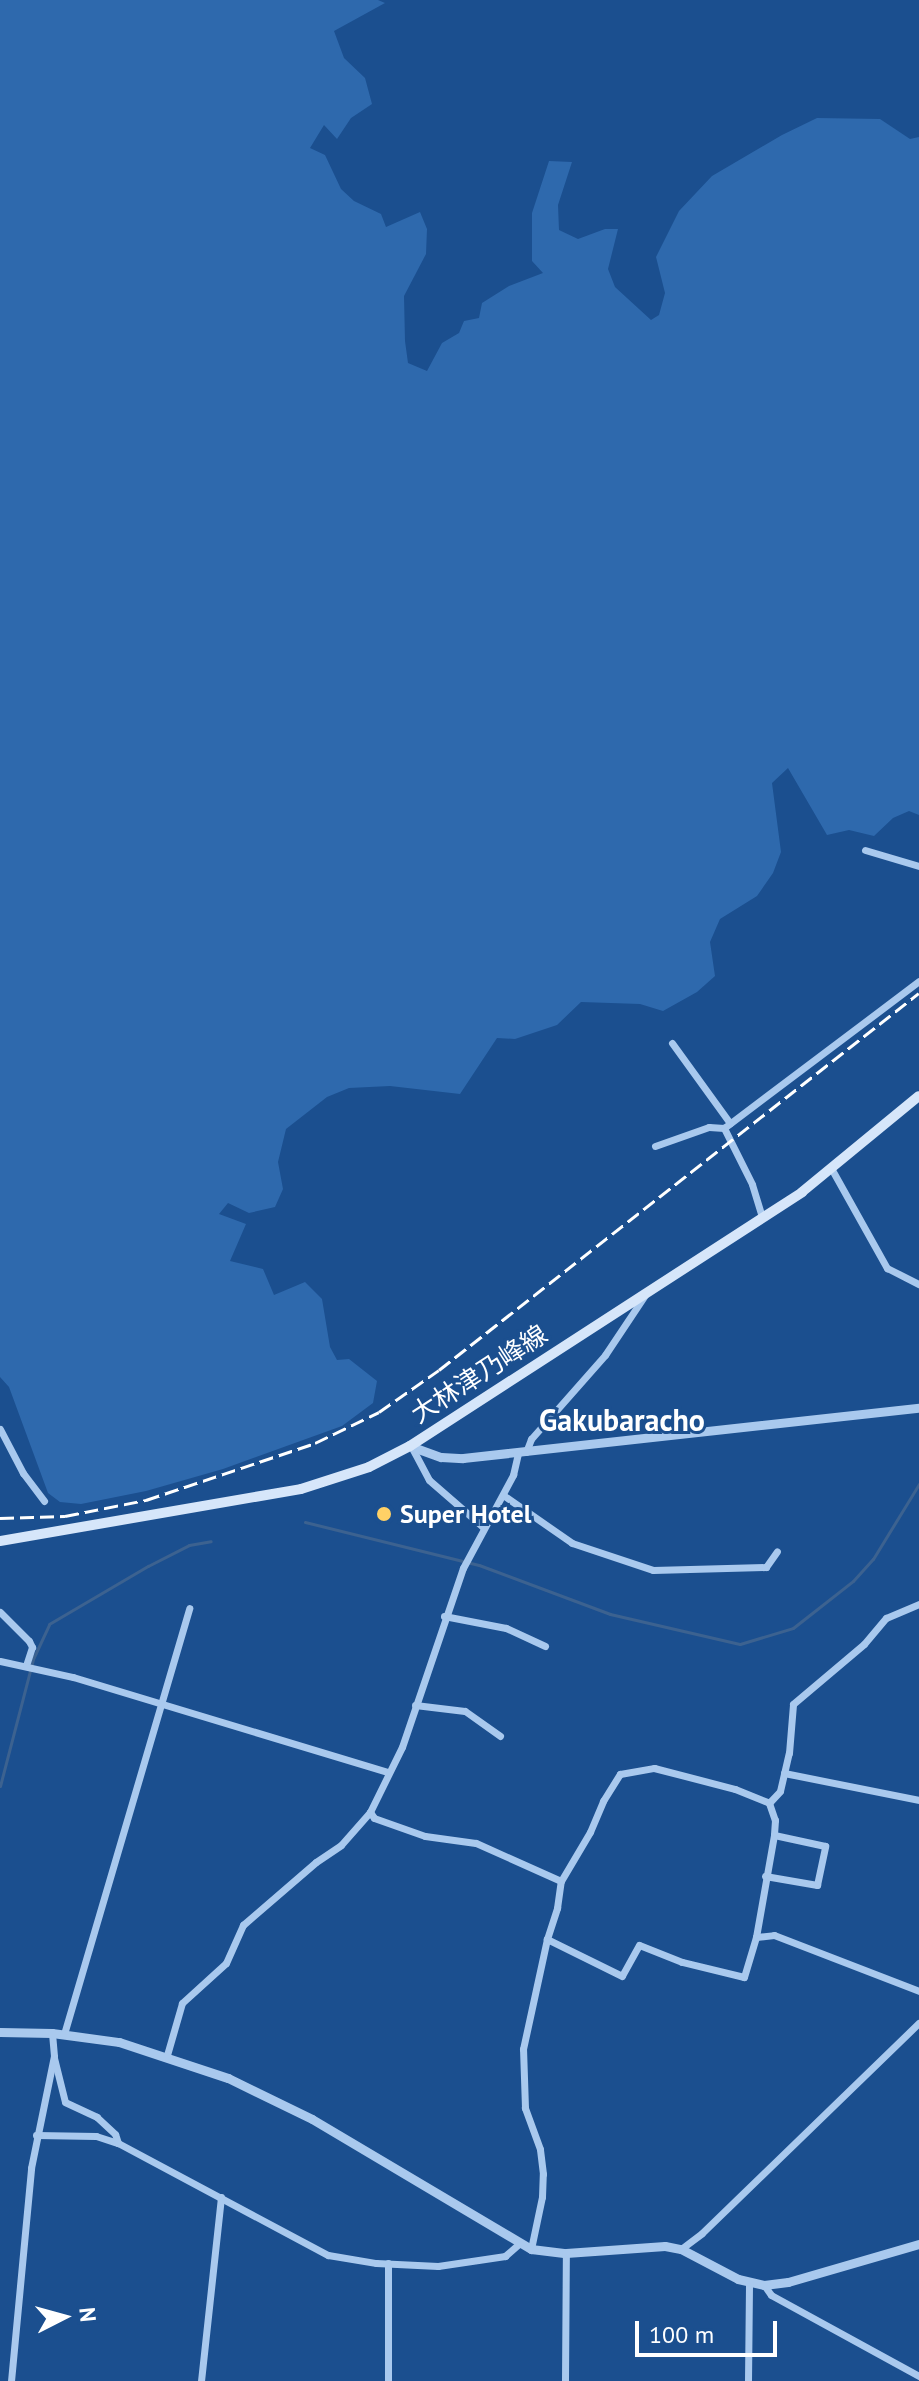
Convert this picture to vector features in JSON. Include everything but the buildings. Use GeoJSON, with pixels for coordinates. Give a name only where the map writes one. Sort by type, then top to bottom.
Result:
{"type":"FeatureCollection","features":[{"type":"Feature","properties":{"kind":"main road","name":"大林津乃峰線"},"geometry":{"type":"LineString","coordinates":[[0,1541],[301,1489],[348,1476],[410,1446],[762,1217],[831,1168],[919,1096]]}},
{"type":"Feature","properties":{"kind":"street"},"geometry":{"type":"LineString","coordinates":[[865,850],[919,866]]}},
{"type":"Feature","properties":{"kind":"street"},"geometry":{"type":"LineString","coordinates":[[655,1146],[709,1127],[727,1126],[919,981]]}},
{"type":"Feature","properties":{"kind":"street"},"geometry":{"type":"LineString","coordinates":[[672,1043],[727,1126],[752,1184],[762,1217]]}},
{"type":"Feature","properties":{"kind":"street"},"geometry":{"type":"LineString","coordinates":[[831,1168],[887,1268],[919,1284]]}},
{"type":"Feature","properties":{"kind":"street"},"geometry":{"type":"LineString","coordinates":[[167,2055],[182,2003],[226,1963],[243,1925],[316,1862],[341,1845],[370,1812],[402,1747],[444,1616],[483,1527],[503,1495],[522,1453],[605,1355],[648,1291]]}},
{"type":"Feature","properties":{"kind":"street"},"geometry":{"type":"LineString","coordinates":[[410,1446],[452,1458],[522,1453],[919,1408]]}},
{"type":"Feature","properties":{"kind":"street"},"geometry":{"type":"LineString","coordinates":[[0,1429],[23,1473],[44,1501]]}},
{"type":"Feature","properties":{"kind":"street"},"geometry":{"type":"LineString","coordinates":[[410,1446],[429,1480],[483,1527]]}},
{"type":"Feature","properties":{"kind":"street"},"geometry":{"type":"LineString","coordinates":[[503,1495],[572,1543],[653,1570],[766,1567],[777,1551]]}},
{"type":"Feature","properties":{"kind":"street"},"geometry":{"type":"LineString","coordinates":[[769,1803],[780,1791],[793,1704],[864,1644],[886,1618],[919,1604]]}},
{"type":"Feature","properties":{"kind":"street"},"geometry":{"type":"LineString","coordinates":[[64,2034],[189,1608]]}},
{"type":"Feature","properties":{"kind":"street"},"geometry":{"type":"LineString","coordinates":[[0,1612],[29,1641],[32,1647],[29,1666]]}},
{"type":"Feature","properties":{"kind":"street"},"geometry":{"type":"LineString","coordinates":[[444,1616],[506,1628],[545,1646]]}},
{"type":"Feature","properties":{"kind":"street"},"geometry":{"type":"LineString","coordinates":[[0,1661],[29,1666],[388,1772]]}},
{"type":"Feature","properties":{"kind":"street"},"geometry":{"type":"LineString","coordinates":[[415,1705],[465,1711],[500,1736]]}},
{"type":"Feature","properties":{"kind":"street"},"geometry":{"type":"LineString","coordinates":[[531,2249],[542,2197],[543,2174],[540,2149],[525,2108],[523,2049],[547,1939],[561,1881],[590,1832],[603,1801],[620,1774],[654,1768],[735,1789],[769,1803],[775,1820],[774,1835],[756,1937],[744,1977],[682,1962],[639,1945],[622,1976],[547,1939]]}},
{"type":"Feature","properties":{"kind":"street"},"geometry":{"type":"LineString","coordinates":[[784,1773],[919,1800]]}},
{"type":"Feature","properties":{"kind":"street"},"geometry":{"type":"LineString","coordinates":[[370,1812],[374,1818],[425,1836],[476,1843],[561,1881]]}},
{"type":"Feature","properties":{"kind":"street"},"geometry":{"type":"LineString","coordinates":[[765,1876],[817,1885],[825,1846],[774,1835]]}},
{"type":"Feature","properties":{"kind":"street"},"geometry":{"type":"LineString","coordinates":[[756,1937],[774,1935],[919,1991]]}},
{"type":"Feature","properties":{"kind":"street"},"geometry":{"type":"LineString","coordinates":[[681,2249],[702,2233],[919,2023]]}},
{"type":"Feature","properties":{"kind":"street"},"geometry":{"type":"LineString","coordinates":[[0,2032],[64,2034],[119,2042],[167,2055],[269,2095],[531,2249],[566,2253],[636,2247],[681,2249],[749,2282],[764,2285],[788,2282],[919,2244]]}},
{"type":"Feature","properties":{"kind":"street"},"geometry":{"type":"LineString","coordinates":[[52,2033],[65,2102],[97,2117],[115,2134],[118,2143]]}},
{"type":"Feature","properties":{"kind":"street"},"geometry":{"type":"LineString","coordinates":[[11,2381],[36,2135],[54,2056]]}},
{"type":"Feature","properties":{"kind":"street"},"geometry":{"type":"LineString","coordinates":[[36,2135],[96,2136],[118,2143],[328,2255],[424,2266],[505,2256],[519,2244]]}},
{"type":"Feature","properties":{"kind":"street"},"geometry":{"type":"LineString","coordinates":[[201,2381],[221,2197]]}},
{"type":"Feature","properties":{"kind":"street"},"geometry":{"type":"LineString","coordinates":[[565,2381],[566,2253]]}},
{"type":"Feature","properties":{"kind":"street"},"geometry":{"type":"LineString","coordinates":[[388,2263],[388,2381]]}},
{"type":"Feature","properties":{"kind":"street"},"geometry":{"type":"LineString","coordinates":[[748,2381],[749,2282]]}},
{"type":"Feature","properties":{"kind":"street"},"geometry":{"type":"LineString","coordinates":[[764,2285],[771,2295],[919,2376]]}},
{"type":"Feature","properties":{"kind":"shaded area"},"geometry":{"type":"Polygon","coordinates":[[[0,0],[378,0],[385,3],[334,31],[344,58],[365,78],[372,104],[351,118],[337,139],[324,125],[310,148],[325,155],[341,189],[354,201],[381,214],[386,227],[420,212],[427,229],[426,254],[404,296],[405,341],[408,363],[427,371],[442,343],[459,333],[464,321],[479,318],[482,303],[509,286],[543,273],[532,261],[532,213],[549,161],[572,162],[558,205],[559,230],[578,239],[605,229],[618,229],[608,269],[615,287],[651,320],[659,315],[665,293],[656,257],[679,211],[712,176],[817,118],[880,119],[910,139],[919,137],[919,815],[909,811],[893,818],[874,836],[849,830],[827,835],[788,768],[772,783],[781,852],[773,873],[757,896],[720,919],[710,942],[715,976],[697,992],[663,1011],[640,1004],[581,1002],[557,1025],[515,1039],[497,1038],[460,1094],[390,1086],[349,1088],[327,1097],[286,1129],[278,1162],[283,1189],[275,1207],[249,1213],[228,1203],[219,1214],[246,1224],[230,1261],[263,1269],[274,1295],[305,1282],[322,1299],[330,1347],[337,1360],[349,1359],[377,1381],[373,1403],[342,1426],[223,1469],[146,1491],[81,1504],[60,1502],[48,1493],[9,1387],[0,1377],[0,0]]]}},
{"type":"Feature","properties":{"kind":"waterway"},"geometry":{"type":"LineString","coordinates":[[305,1522],[479,1565],[610,1614],[740,1644],[793,1628],[853,1581],[873,1559],[919,1484]]}},
{"type":"Feature","properties":{"kind":"waterway"},"geometry":{"type":"LineString","coordinates":[[0,1786],[33,1659],[49,1624],[148,1566],[189,1545],[211,1541]]}},
{"type":"Feature","properties":{"kind":"railway"},"geometry":{"type":"LineString","coordinates":[[0,1518],[65,1516],[146,1500],[315,1443],[379,1412],[439,1370],[919,993]]}},
{"type":"Feature","properties":{"kind":"place","name":"Super Hotel"},"geometry":{"type":"Point","coordinates":[384,1514]}},
{"type":"Feature","properties":{"kind":"district","name":"Gakubaracho"},"geometry":{"type":"Point","coordinates":[622,1420]}}]}
